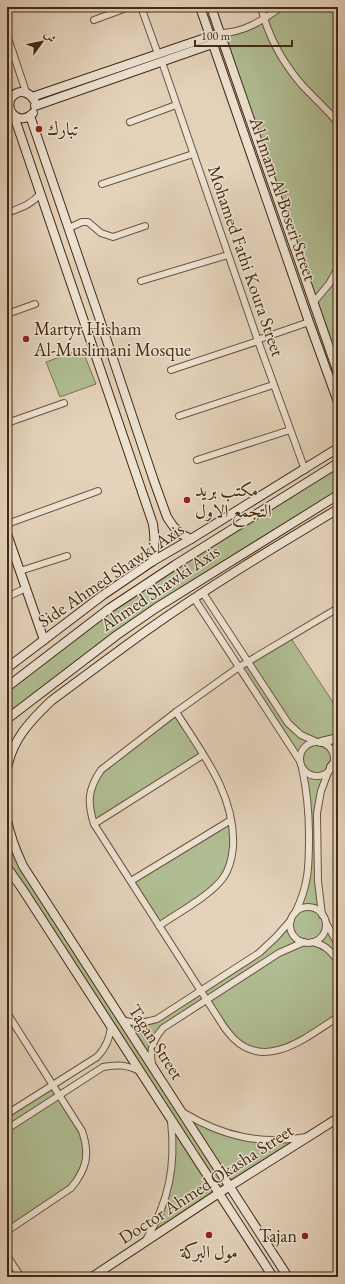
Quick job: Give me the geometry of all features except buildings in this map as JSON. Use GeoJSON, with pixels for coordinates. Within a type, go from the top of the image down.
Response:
{"type":"FeatureCollection","features":[{"type":"Feature","properties":{"kind":"street"},"geometry":{"type":"LineString","coordinates":[[94,20],[129,7]]}},
{"type":"Feature","properties":{"kind":"street"},"geometry":{"type":"LineString","coordinates":[[141,7],[158,54]]}},
{"type":"Feature","properties":{"kind":"street","name":"Al Imam Al Boseri Street"},"geometry":{"type":"LineString","coordinates":[[200,7],[338,402]]}},
{"type":"Feature","properties":{"kind":"street","name":"Al Imam Al Boseri Street"},"geometry":{"type":"LineString","coordinates":[[211,7],[338,373]]}},
{"type":"Feature","properties":{"kind":"street"},"geometry":{"type":"LineString","coordinates":[[261,7],[264,19],[273,40],[287,66],[338,123]]}},
{"type":"Feature","properties":{"kind":"street"},"geometry":{"type":"LineString","coordinates":[[9,100],[16,93],[29,95],[158,54],[222,37],[255,24],[281,7]]}},
{"type":"Feature","properties":{"kind":"street"},"geometry":{"type":"LineString","coordinates":[[7,35],[29,95],[35,106],[30,116],[23,119],[11,115]]}},
{"type":"Feature","properties":{"kind":"street"},"geometry":{"type":"LineString","coordinates":[[35,106],[162,62],[211,40]]}},
{"type":"Feature","properties":{"kind":"street","name":"Mohamed Fathi Koura Street"},"geometry":{"type":"LineString","coordinates":[[162,62],[257,340],[305,470]]}},
{"type":"Feature","properties":{"kind":"street"},"geometry":{"type":"LineString","coordinates":[[7,86],[11,115],[37,185],[153,524],[155,536],[153,561]]}},
{"type":"Feature","properties":{"kind":"street"},"geometry":{"type":"LineString","coordinates":[[130,122],[176,104]]}},
{"type":"Feature","properties":{"kind":"street"},"geometry":{"type":"LineString","coordinates":[[30,116],[167,517],[181,534],[191,539]]}},
{"type":"Feature","properties":{"kind":"street"},"geometry":{"type":"LineString","coordinates":[[102,184],[193,154]]}},
{"type":"Feature","properties":{"kind":"street"},"geometry":{"type":"LineString","coordinates":[[37,185],[52,179]]}},
{"type":"Feature","properties":{"kind":"street"},"geometry":{"type":"LineString","coordinates":[[7,213],[28,205],[40,194]]}},
{"type":"Feature","properties":{"kind":"street"},"geometry":{"type":"LineString","coordinates":[[69,228],[82,222],[88,222],[101,233],[113,237],[145,226]]}},
{"type":"Feature","properties":{"kind":"street"},"geometry":{"type":"LineString","coordinates":[[141,281],[228,255]]}},
{"type":"Feature","properties":{"kind":"street"},"geometry":{"type":"LineString","coordinates":[[313,303],[329,284],[338,268]]}},
{"type":"Feature","properties":{"kind":"street"},"geometry":{"type":"LineString","coordinates":[[7,314],[35,304]]}},
{"type":"Feature","properties":{"kind":"street"},"geometry":{"type":"LineString","coordinates":[[171,370],[309,322]]}},
{"type":"Feature","properties":{"kind":"street"},"geometry":{"type":"LineString","coordinates":[[179,416],[273,385]]}},
{"type":"Feature","properties":{"kind":"street"},"geometry":{"type":"LineString","coordinates":[[7,423],[64,403]]}},
{"type":"Feature","properties":{"kind":"street"},"geometry":{"type":"LineString","coordinates":[[197,460],[290,430]]}},
{"type":"Feature","properties":{"kind":"street","name":"Side Ahmed Shawki Axis"},"geometry":{"type":"LineString","coordinates":[[7,668],[103,595],[153,561],[305,470],[338,448]]}},
{"type":"Feature","properties":{"kind":"street","name":"Ahmed Shawki Axis"},"geometry":{"type":"LineString","coordinates":[[7,687],[110,608],[338,463]]}},
{"type":"Feature","properties":{"kind":"street"},"geometry":{"type":"LineString","coordinates":[[140,486],[154,481]]}},
{"type":"Feature","properties":{"kind":"street"},"geometry":{"type":"LineString","coordinates":[[7,524],[98,491]]}},
{"type":"Feature","properties":{"kind":"street","name":"Ahmed Shawki Axis"},"geometry":{"type":"LineString","coordinates":[[7,719],[125,629],[266,538],[338,495]]}},
{"type":"Feature","properties":{"kind":"street"},"geometry":{"type":"LineString","coordinates":[[7,769],[9,757],[16,742],[37,714],[51,702],[194,598],[338,509]]}},
{"type":"Feature","properties":{"kind":"street"},"geometry":{"type":"LineString","coordinates":[[218,523],[225,534]]}},
{"type":"Feature","properties":{"kind":"street"},"geometry":{"type":"LineString","coordinates":[[7,534],[44,640]]}},
{"type":"Feature","properties":{"kind":"street"},"geometry":{"type":"LineString","coordinates":[[266,538],[273,549]]}},
{"type":"Feature","properties":{"kind":"street"},"geometry":{"type":"LineString","coordinates":[[20,571],[67,556]]}},
{"type":"Feature","properties":{"kind":"street"},"geometry":{"type":"LineString","coordinates":[[7,597],[26,588]]}},
{"type":"Feature","properties":{"kind":"street"},"geometry":{"type":"LineString","coordinates":[[203,593],[288,724],[301,735],[327,745],[333,755],[333,762],[321,791],[317,813],[318,881],[326,925],[323,934],[313,942]]}},
{"type":"Feature","properties":{"kind":"street"},"geometry":{"type":"LineString","coordinates":[[194,598],[300,761]]}},
{"type":"Feature","properties":{"kind":"street"},"geometry":{"type":"LineString","coordinates":[[338,608],[239,667],[176,712],[101,770],[93,782],[89,796],[89,810],[94,824],[207,1000],[234,1039],[247,1048],[262,1052],[277,1051],[292,1046],[338,1017]]}},
{"type":"Feature","properties":{"kind":"street"},"geometry":{"type":"LineString","coordinates":[[159,926],[212,890],[223,878],[230,864],[233,851],[234,837],[232,820],[216,775],[176,712]]}},
{"type":"Feature","properties":{"kind":"street"},"geometry":{"type":"LineString","coordinates":[[122,1020],[136,1023],[157,1019],[259,953],[291,920],[304,891],[309,867],[309,813],[307,790],[300,755],[306,745],[311,742],[338,738]]}},
{"type":"Feature","properties":{"kind":"street"},"geometry":{"type":"LineString","coordinates":[[94,824],[203,755]]}},
{"type":"Feature","properties":{"kind":"street"},"geometry":{"type":"LineString","coordinates":[[302,768],[307,773],[318,776],[324,774],[330,769],[338,759]]}},
{"type":"Feature","properties":{"kind":"street","name":"Tagan Street"},"geometry":{"type":"LineString","coordinates":[[7,820],[15,849],[23,866],[288,1277]]}},
{"type":"Feature","properties":{"kind":"street"},"geometry":{"type":"LineString","coordinates":[[131,881],[232,820]]}},
{"type":"Feature","properties":{"kind":"street","name":"Tagan Street"},"geometry":{"type":"LineString","coordinates":[[7,867],[24,890],[273,1277]]}},
{"type":"Feature","properties":{"kind":"street"},"geometry":{"type":"LineString","coordinates":[[24,890],[34,883]]}},
{"type":"Feature","properties":{"kind":"street"},"geometry":{"type":"LineString","coordinates":[[295,912],[304,907],[309,907],[319,911],[338,944]]}},
{"type":"Feature","properties":{"kind":"street"},"geometry":{"type":"LineString","coordinates":[[291,920],[291,931],[298,940],[313,942],[325,947],[331,951],[338,961]]}},
{"type":"Feature","properties":{"kind":"street"},"geometry":{"type":"LineString","coordinates":[[152,1066],[150,1058],[153,1041],[163,1028],[279,952],[304,942]]}},
{"type":"Feature","properties":{"kind":"street"},"geometry":{"type":"LineString","coordinates":[[7,1013],[9,1022],[82,1131],[86,1143],[87,1155],[79,1179],[71,1188],[7,1231]]}},
{"type":"Feature","properties":{"kind":"street"},"geometry":{"type":"LineString","coordinates":[[7,1114],[96,1057],[103,1051],[109,1039],[111,1026]]}},
{"type":"Feature","properties":{"kind":"street"},"geometry":{"type":"LineString","coordinates":[[7,1129],[103,1068],[113,1065],[122,1065],[132,1067],[141,1072]]}},
{"type":"Feature","properties":{"kind":"street"},"geometry":{"type":"LineString","coordinates":[[161,1104],[172,1096]]}},
{"type":"Feature","properties":{"kind":"street"},"geometry":{"type":"LineString","coordinates":[[182,1112],[198,1122],[234,1136],[272,1140],[310,1136]]}},
{"type":"Feature","properties":{"kind":"street","name":"Doctor Ahmed Okasha Street"},"geometry":{"type":"LineString","coordinates":[[92,1277],[219,1193],[338,1118]]}},
{"type":"Feature","properties":{"kind":"street"},"geometry":{"type":"LineString","coordinates":[[144,1242],[155,1224],[164,1204],[170,1183],[173,1162],[171,1119]]}},
{"type":"Feature","properties":{"kind":"street"},"geometry":{"type":"LineString","coordinates":[[7,1256],[21,1277]]}},
{"type":"Feature","properties":{"kind":"green space"},"geometry":{"type":"Polygon","coordinates":[[[281,7],[338,7],[338,373],[223,41],[230,33],[258,23],[281,7]]]}},
{"type":"Feature","properties":{"kind":"green space"},"geometry":{"type":"Polygon","coordinates":[[[82,349],[96,384],[60,397],[46,362],[82,349]]]}},
{"type":"Feature","properties":{"kind":"green space"},"geometry":{"type":"Polygon","coordinates":[[[338,463],[338,495],[147,614],[7,719],[7,687],[110,608],[338,463]]]}},
{"type":"Feature","properties":{"kind":"green space"},"geometry":{"type":"Polygon","coordinates":[[[290,637],[338,710],[338,759],[329,770],[317,813],[322,915],[338,944],[338,1017],[292,1046],[262,1052],[234,1039],[207,1000],[163,1028],[150,1057],[182,1112],[198,1122],[252,1139],[310,1136],[145,1242],[170,1183],[171,1119],[7,867],[7,820],[15,849],[122,1020],[150,1021],[259,953],[291,920],[295,913],[309,867],[302,768],[300,761],[239,667],[290,637]]]}},
{"type":"Feature","properties":{"kind":"green space"},"geometry":{"type":"Polygon","coordinates":[[[176,712],[203,755],[94,824],[89,810],[93,782],[101,770],[176,712]]]}},
{"type":"Feature","properties":{"kind":"green space"},"geometry":{"type":"Polygon","coordinates":[[[231,820],[230,864],[212,890],[159,926],[131,881],[231,820]]]}},
{"type":"Feature","properties":{"kind":"green space"},"geometry":{"type":"Polygon","coordinates":[[[52,1085],[86,1143],[79,1179],[7,1231],[7,1114],[52,1085]]]}},
{"type":"Feature","properties":{"kind":"place","name":"تبارك"},"geometry":{"type":"Point","coordinates":[39,129]}},
{"type":"Feature","properties":{"kind":"place","name":"Martyr Hisham Al-Muslimani Mosque"},"geometry":{"type":"Point","coordinates":[26,339]}},
{"type":"Feature","properties":{"kind":"place","name":"مكتب بريد التجمع الاول"},"geometry":{"type":"Point","coordinates":[187,500]}},
{"type":"Feature","properties":{"kind":"place","name":"مول البركة"},"geometry":{"type":"Point","coordinates":[209,1235]}},
{"type":"Feature","properties":{"kind":"place","name":"Tajan"},"geometry":{"type":"Point","coordinates":[305,1236]}}]}
